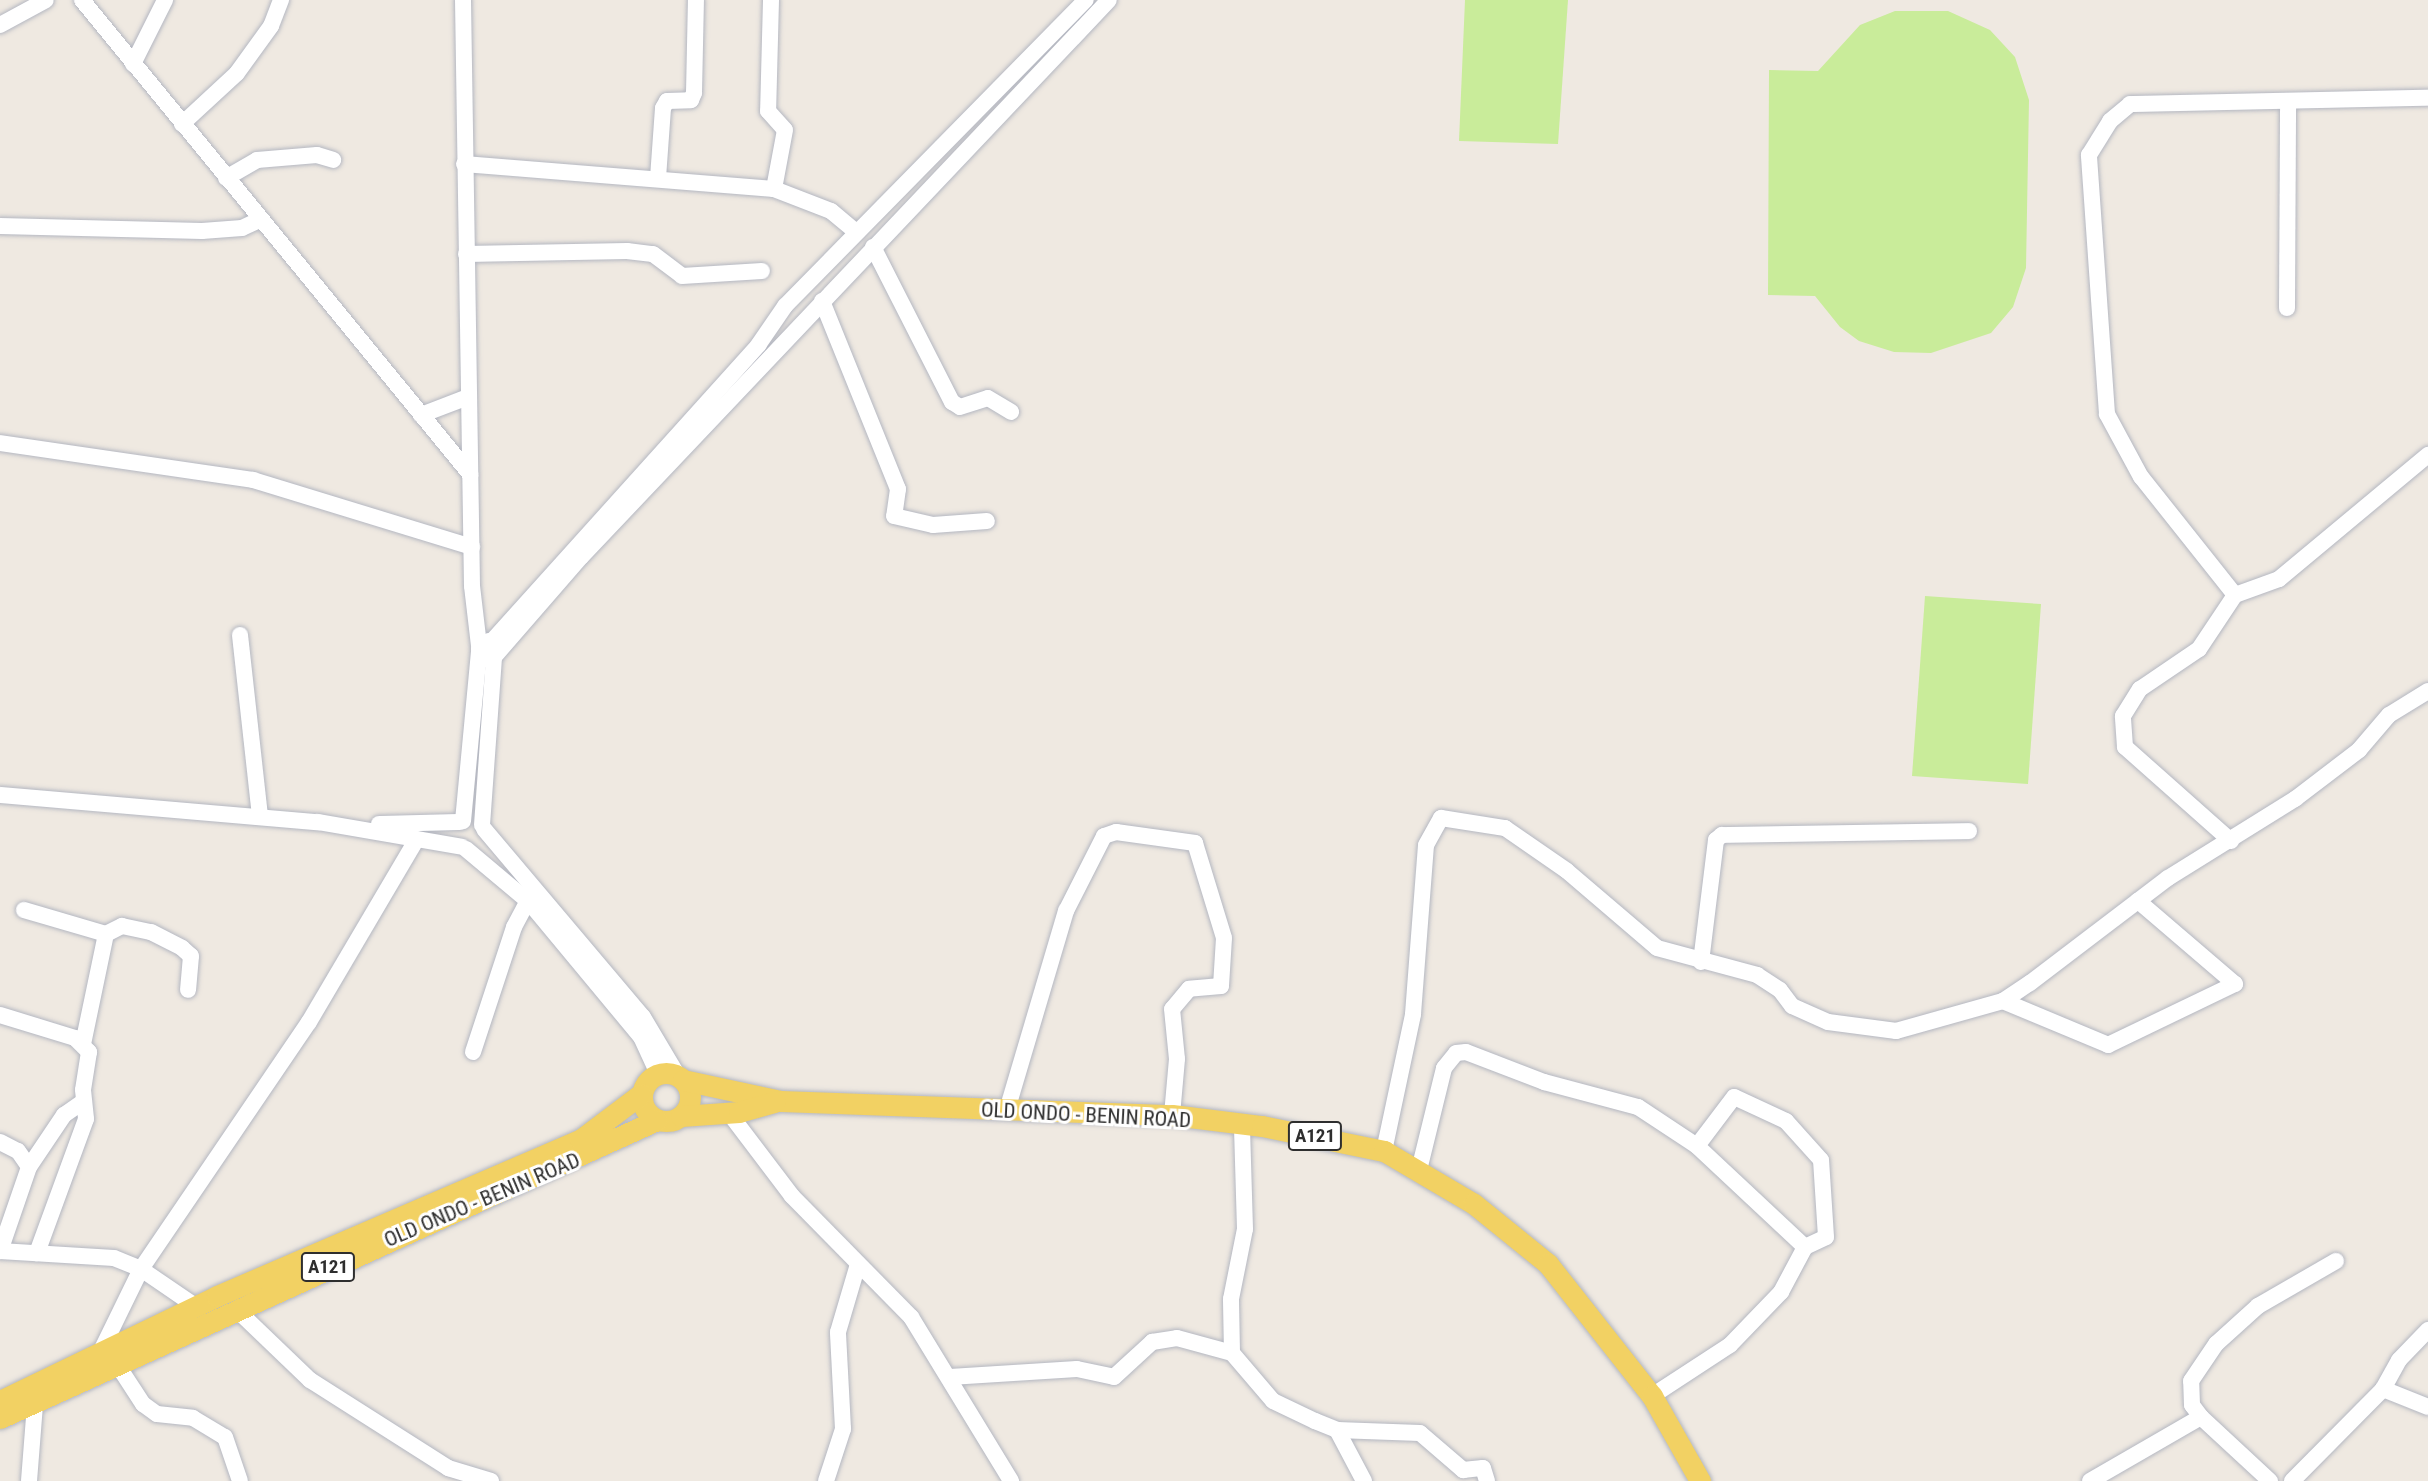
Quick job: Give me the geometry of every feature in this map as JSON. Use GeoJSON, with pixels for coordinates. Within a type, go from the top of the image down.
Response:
{"type":"FeatureCollection","features":[{"type":"Feature","properties":{"kind":"main road","name":"OLD ONDO - BENIN ROAD"},"geometry":{"type":"LineString","coordinates":[[0,1418],[35,1404],[109,1354],[195,1306],[580,1140],[641,1094],[673,1077],[781,1101],[1172,1115],[1384,1151],[1419,1170],[1530,1246],[1578,1298],[1652,1396],[1700,1481]]}},
{"type":"Feature","properties":{"kind":"main road"},"geometry":{"type":"LineString","coordinates":[[673,1077],[690,1103],[681,1116]]}},
{"type":"Feature","properties":{"kind":"main road"},"geometry":{"type":"LineString","coordinates":[[641,1094],[645,1110],[657,1120]]}},
{"type":"Feature","properties":{"kind":"main road","name":"OLD ONDO - BENIN ROAD"},"geometry":{"type":"LineString","coordinates":[[0,1401],[109,1354],[237,1310],[657,1120],[729,1113],[781,1101]]}},
{"type":"Feature","properties":{"kind":"street"},"geometry":{"type":"LineString","coordinates":[[0,25],[46,0]]}},
{"type":"Feature","properties":{"kind":"street"},"geometry":{"type":"LineString","coordinates":[[82,0],[470,474]]}},
{"type":"Feature","properties":{"kind":"street"},"geometry":{"type":"LineString","coordinates":[[133,64],[165,0]]}},
{"type":"Feature","properties":{"kind":"street"},"geometry":{"type":"LineString","coordinates":[[181,124],[237,73],[271,26],[281,0]]}},
{"type":"Feature","properties":{"kind":"street"},"geometry":{"type":"LineString","coordinates":[[0,795],[318,822],[464,848],[480,846],[483,827],[488,649],[472,547],[463,0]]}},
{"type":"Feature","properties":{"kind":"street"},"geometry":{"type":"LineString","coordinates":[[658,178],[663,108],[667,101],[691,100],[694,93],[696,0]]}},
{"type":"Feature","properties":{"kind":"street"},"geometry":{"type":"LineString","coordinates":[[771,0],[768,111],[785,130],[774,189]]}},
{"type":"Feature","properties":{"kind":"street"},"geometry":{"type":"LineString","coordinates":[[673,1077],[528,901],[464,848],[455,835],[462,822],[488,649],[856,232],[1086,0]]}},
{"type":"Feature","properties":{"kind":"street"},"geometry":{"type":"LineString","coordinates":[[488,649],[1109,0]]}},
{"type":"Feature","properties":{"kind":"street"},"geometry":{"type":"LineString","coordinates":[[2235,595],[2141,477],[2108,414],[2090,155],[2110,121],[2130,104],[2428,98]]}},
{"type":"Feature","properties":{"kind":"street"},"geometry":{"type":"LineString","coordinates":[[2287,308],[2288,102]]}},
{"type":"Feature","properties":{"kind":"street"},"geometry":{"type":"LineString","coordinates":[[226,178],[257,160],[317,155],[332,160]]}},
{"type":"Feature","properties":{"kind":"street"},"geometry":{"type":"LineString","coordinates":[[464,164],[774,189],[831,211],[856,232]]}},
{"type":"Feature","properties":{"kind":"street"},"geometry":{"type":"LineString","coordinates":[[0,226],[202,230],[242,228],[261,219]]}},
{"type":"Feature","properties":{"kind":"street"},"geometry":{"type":"LineString","coordinates":[[873,247],[952,402],[960,407],[988,398],[1011,412]]}},
{"type":"Feature","properties":{"kind":"street"},"geometry":{"type":"LineString","coordinates":[[466,254],[627,251],[653,254],[682,275],[762,271]]}},
{"type":"Feature","properties":{"kind":"street"},"geometry":{"type":"LineString","coordinates":[[822,301],[898,489],[894,516],[933,525],[987,521]]}},
{"type":"Feature","properties":{"kind":"street"},"geometry":{"type":"LineString","coordinates":[[421,415],[468,397]]}},
{"type":"Feature","properties":{"kind":"street"},"geometry":{"type":"LineString","coordinates":[[0,443],[253,480],[472,547]]}},
{"type":"Feature","properties":{"kind":"street"},"geometry":{"type":"LineString","coordinates":[[2231,841],[2124,747],[2123,716],[2140,689],[2199,649],[2235,595],[2279,579],[2428,454]]}},
{"type":"Feature","properties":{"kind":"street"},"geometry":{"type":"LineString","coordinates":[[240,635],[260,816]]}},
{"type":"Feature","properties":{"kind":"street"},"geometry":{"type":"LineString","coordinates":[[1384,1151],[1413,1014],[1426,845],[1441,818],[1505,828],[1567,871],[1657,948],[1757,975],[1803,1012],[1861,1030],[1934,1023],[2003,1001],[2138,901],[2305,791],[2358,750],[2389,715],[2428,691]]}},
{"type":"Feature","properties":{"kind":"street"},"geometry":{"type":"LineString","coordinates":[[318,822],[462,822],[483,827],[643,1017],[673,1077]]}},
{"type":"Feature","properties":{"kind":"street"},"geometry":{"type":"LineString","coordinates":[[1701,962],[1716,841],[1722,835],[1969,831]]}},
{"type":"Feature","properties":{"kind":"street"},"geometry":{"type":"LineString","coordinates":[[1007,1110],[1066,911],[1104,836],[1116,832],[1195,843],[1224,938],[1221,986],[1189,989],[1172,1009],[1177,1059],[1172,1115]]}},
{"type":"Feature","properties":{"kind":"street"},"geometry":{"type":"LineString","coordinates":[[240,1481],[225,1437],[193,1418],[150,1409],[130,1390],[109,1354],[141,1269],[309,1022],[417,839]]}},
{"type":"Feature","properties":{"kind":"street"},"geometry":{"type":"LineString","coordinates":[[474,1052],[514,927],[528,901]]}},
{"type":"Feature","properties":{"kind":"street"},"geometry":{"type":"LineString","coordinates":[[2003,1001],[2108,1045],[2235,984],[2138,901]]}},
{"type":"Feature","properties":{"kind":"street"},"geometry":{"type":"LineString","coordinates":[[24,910],[106,934],[122,926],[151,932],[182,948],[191,956],[188,990]]}},
{"type":"Feature","properties":{"kind":"street"},"geometry":{"type":"LineString","coordinates":[[83,1044],[106,934]]}},
{"type":"Feature","properties":{"kind":"street"},"geometry":{"type":"LineString","coordinates":[[0,1015],[57,1030],[83,1044],[89,1052],[84,1101],[86,1119],[37,1253]]}},
{"type":"Feature","properties":{"kind":"street"},"geometry":{"type":"LineString","coordinates":[[1419,1170],[1444,1068],[1456,1053],[1466,1052],[1534,1079],[1637,1107],[1697,1146],[1805,1247]]}},
{"type":"Feature","properties":{"kind":"street"},"geometry":{"type":"LineString","coordinates":[[1652,1396],[1730,1345],[1781,1292],[1805,1247],[1826,1237],[1821,1160],[1786,1121],[1734,1097],[1697,1146]]}},
{"type":"Feature","properties":{"kind":"street"},"geometry":{"type":"LineString","coordinates":[[84,1101],[64,1115],[29,1167],[0,1251],[114,1258],[141,1269],[195,1306]]}},
{"type":"Feature","properties":{"kind":"street"},"geometry":{"type":"LineString","coordinates":[[729,1113],[792,1196],[911,1317],[1011,1481]]}},
{"type":"Feature","properties":{"kind":"street"},"geometry":{"type":"LineString","coordinates":[[1232,1353],[1231,1299],[1245,1229],[1242,1125]]}},
{"type":"Feature","properties":{"kind":"street"},"geometry":{"type":"LineString","coordinates":[[0,1142],[18,1151],[29,1167]]}},
{"type":"Feature","properties":{"kind":"street"},"geometry":{"type":"LineString","coordinates":[[2270,1481],[2201,1418],[2189,1387],[2216,1344],[2258,1306],[2336,1261]]}},
{"type":"Feature","properties":{"kind":"street"},"geometry":{"type":"LineString","coordinates":[[826,1481],[843,1429],[838,1332],[858,1264]]}},
{"type":"Feature","properties":{"kind":"street"},"geometry":{"type":"LineString","coordinates":[[237,1310],[310,1380],[445,1475],[491,1481]]}},
{"type":"Feature","properties":{"kind":"street"},"geometry":{"type":"LineString","coordinates":[[2292,1481],[2383,1389],[2399,1360],[2428,1330]]}},
{"type":"Feature","properties":{"kind":"street"},"geometry":{"type":"LineString","coordinates":[[950,1377],[1076,1369],[1114,1377],[1162,1338],[1232,1353],[1273,1401],[1337,1430],[1420,1433],[1463,1470],[1483,1468],[1487,1481]]}},
{"type":"Feature","properties":{"kind":"street"},"geometry":{"type":"LineString","coordinates":[[2383,1389],[2428,1408]]}},
{"type":"Feature","properties":{"kind":"street"},"geometry":{"type":"LineString","coordinates":[[29,1481],[35,1404]]}},
{"type":"Feature","properties":{"kind":"street"},"geometry":{"type":"LineString","coordinates":[[2095,1480],[2201,1418]]}},
{"type":"Feature","properties":{"kind":"street"},"geometry":{"type":"LineString","coordinates":[[1337,1430],[1364,1481]]}},
{"type":"Feature","properties":{"kind":"green space"},"geometry":{"type":"Polygon","coordinates":[[[1465,0],[1568,0],[1558,144],[1459,141],[1465,0]]]}},
{"type":"Feature","properties":{"kind":"green space"},"geometry":{"type":"Polygon","coordinates":[[[1895,11],[1948,11],[1990,30],[2015,57],[2029,100],[2026,268],[2013,307],[1991,333],[1931,353],[1894,352],[1859,341],[1840,327],[1815,296],[1768,295],[1769,70],[1818,71],[1860,25],[1895,11]]]}},
{"type":"Feature","properties":{"kind":"green space"},"geometry":{"type":"Polygon","coordinates":[[[1925,596],[2041,604],[2028,784],[1912,776],[1925,596]]]}}]}
